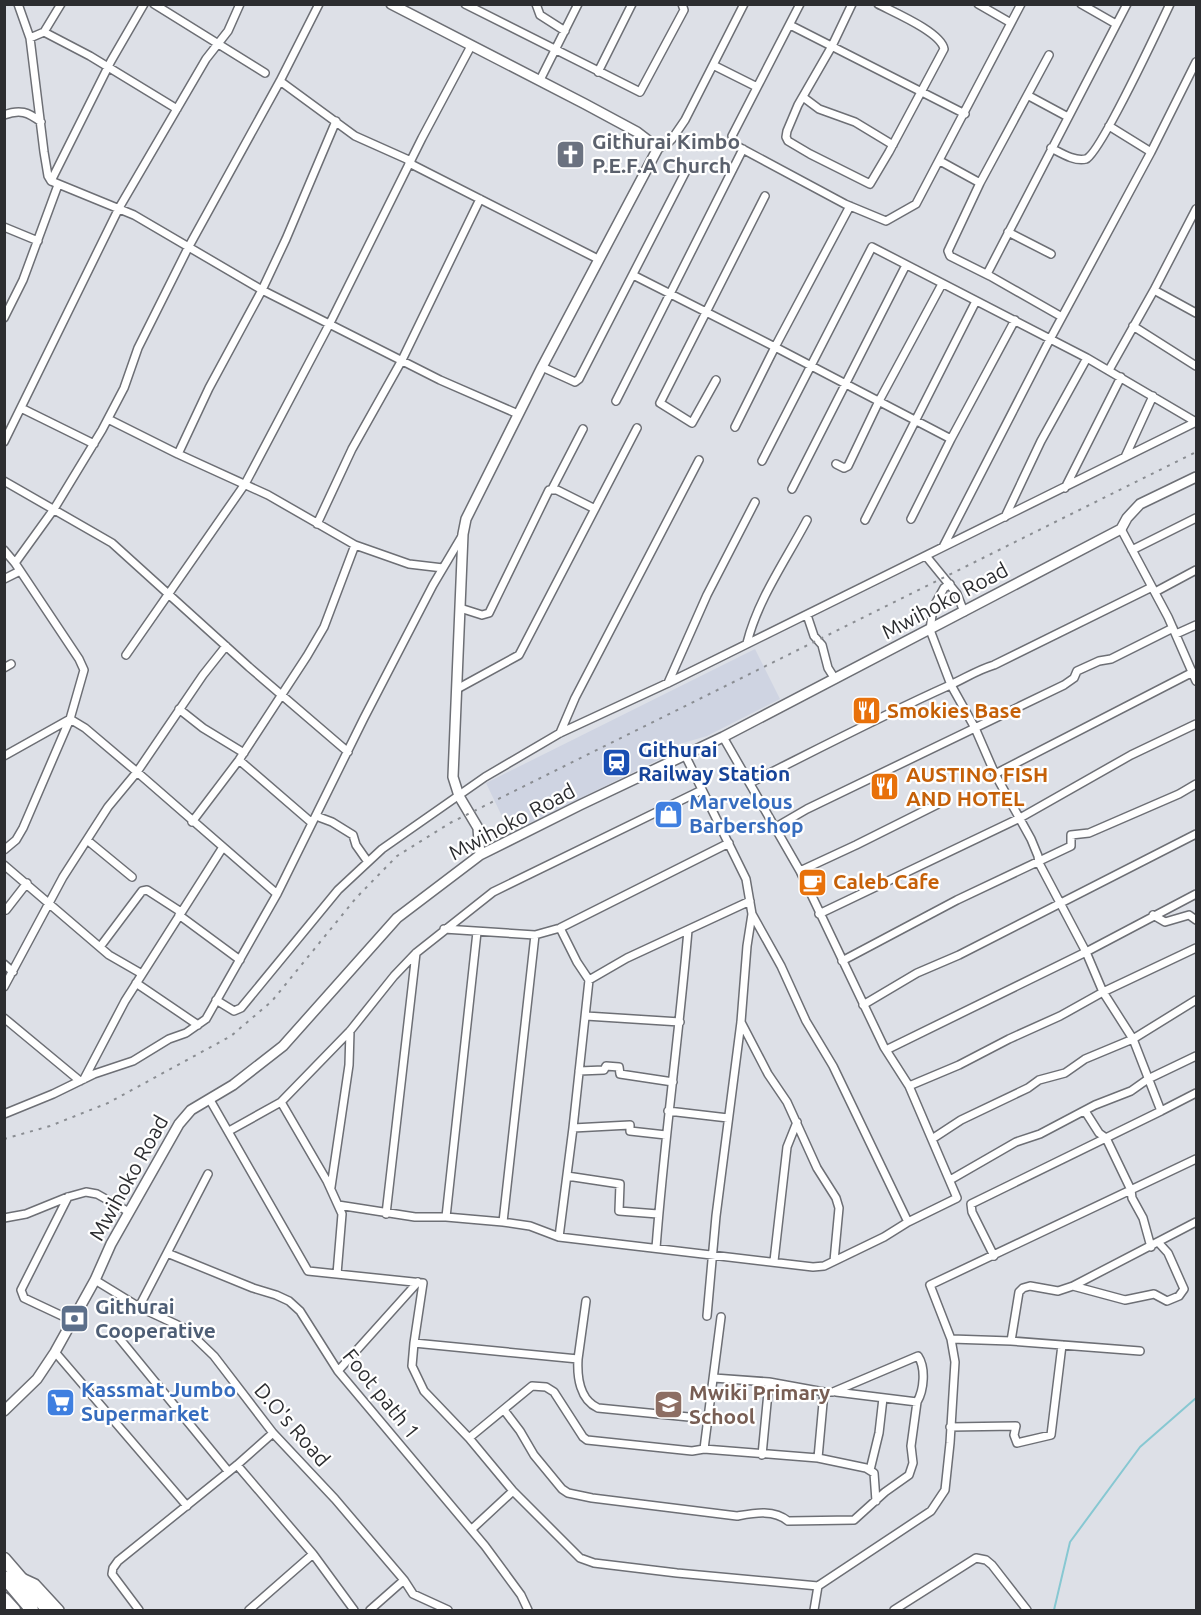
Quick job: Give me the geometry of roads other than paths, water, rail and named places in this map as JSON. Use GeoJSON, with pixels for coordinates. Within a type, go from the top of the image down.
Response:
{"type":"FeatureCollection","features":[{"type":"Feature","properties":{"kind":"highway"},"geometry":{"type":"LineString","coordinates":[[4,1559],[48,1611]]}},
{"type":"Feature","properties":{"kind":"highway"},"geometry":{"type":"LineString","coordinates":[[4,1577],[32,1611]]}},
{"type":"Feature","properties":{"kind":"highway"},"geometry":{"type":"LineString","coordinates":[[4,1599],[14,1611]]}},
{"type":"Feature","properties":{"kind":"street"},"geometry":{"type":"LineString","coordinates":[[18,4],[30,38],[48,177],[51,181],[119,208],[262,290],[440,380],[518,414]]}},
{"type":"Feature","properties":{"kind":"street"},"geometry":{"type":"LineString","coordinates":[[30,38],[44,32],[61,4]]}},
{"type":"Feature","properties":{"kind":"street"},"geometry":{"type":"LineString","coordinates":[[51,181],[108,68],[144,4]]}},
{"type":"Feature","properties":{"kind":"street"},"geometry":{"type":"LineString","coordinates":[[154,4],[265,73]]}},
{"type":"Feature","properties":{"kind":"street"},"geometry":{"type":"LineString","coordinates":[[4,442],[119,208],[217,42],[228,31],[240,4]]}},
{"type":"Feature","properties":{"kind":"street"},"geometry":{"type":"LineString","coordinates":[[15,563],[54,509],[108,419],[124,388],[138,348],[188,248],[280,81],[319,4]]}},
{"type":"Feature","properties":{"kind":"street"},"geometry":{"type":"LineString","coordinates":[[391,4],[637,132],[658,148]]}},
{"type":"Feature","properties":{"kind":"street"},"geometry":{"type":"LineString","coordinates":[[465,4],[640,92],[684,10],[682,4]]}},
{"type":"Feature","properties":{"kind":"street"},"geometry":{"type":"LineString","coordinates":[[536,4],[540,15],[565,31]]}},
{"type":"Feature","properties":{"kind":"street"},"geometry":{"type":"LineString","coordinates":[[540,80],[578,4]]}},
{"type":"Feature","properties":{"kind":"street"},"geometry":{"type":"LineString","coordinates":[[598,72],[632,4]]}},
{"type":"Feature","properties":{"kind":"street"},"geometry":{"type":"LineString","coordinates":[[4,1114],[132,1061],[169,1039],[186,1033],[206,1018],[277,894],[443,568],[463,534],[471,507],[598,259],[658,148],[666,145],[672,139],[685,120],[744,4]]}},
{"type":"Feature","properties":{"kind":"street"},"geometry":{"type":"LineString","coordinates":[[800,4],[732,136],[735,145],[883,221],[890,221],[916,204],[1021,4]]}},
{"type":"Feature","properties":{"kind":"street"},"geometry":{"type":"LineString","coordinates":[[852,4],[832,46],[803,96],[786,137],[788,141],[810,154],[870,184],[944,48],[941,41],[921,27],[878,4]]}},
{"type":"Feature","properties":{"kind":"street"},"geometry":{"type":"LineString","coordinates":[[978,4],[1011,23]]}},
{"type":"Feature","properties":{"kind":"street"},"geometry":{"type":"LineString","coordinates":[[1081,4],[1116,24]]}},
{"type":"Feature","properties":{"kind":"street"},"geometry":{"type":"LineString","coordinates":[[987,274],[1127,4]]}},
{"type":"Feature","properties":{"kind":"street"},"geometry":{"type":"LineString","coordinates":[[1052,148],[1071,157],[1088,158],[1109,126],[1170,4]]}},
{"type":"Feature","properties":{"kind":"street"},"geometry":{"type":"LineString","coordinates":[[790,25],[964,114]]}},
{"type":"Feature","properties":{"kind":"street"},"geometry":{"type":"LineString","coordinates":[[44,32],[90,56],[177,109]]}},
{"type":"Feature","properties":{"kind":"street"},"geometry":{"type":"LineString","coordinates":[[126,655],[245,484],[471,46]]}},
{"type":"Feature","properties":{"kind":"street"},"geometry":{"type":"LineString","coordinates":[[1049,56],[980,183],[948,251],[950,256],[987,274],[1062,317]]}},
{"type":"Feature","properties":{"kind":"street"},"geometry":{"type":"LineString","coordinates":[[943,547],[1197,62]]}},
{"type":"Feature","properties":{"kind":"street"},"geometry":{"type":"LineString","coordinates":[[713,65],[758,87]]}},
{"type":"Feature","properties":{"kind":"street"},"geometry":{"type":"LineString","coordinates":[[280,81],[355,136],[598,259]]}},
{"type":"Feature","properties":{"kind":"street"},"geometry":{"type":"LineString","coordinates":[[803,96],[819,109],[855,122],[893,145]]}},
{"type":"Feature","properties":{"kind":"street"},"geometry":{"type":"LineString","coordinates":[[1029,96],[1068,117]]}},
{"type":"Feature","properties":{"kind":"street"},"geometry":{"type":"LineString","coordinates":[[4,115],[23,111],[41,122]]}},
{"type":"Feature","properties":{"kind":"street"},"geometry":{"type":"LineString","coordinates":[[178,454],[209,388],[262,290],[336,121]]}},
{"type":"Feature","properties":{"kind":"street"},"geometry":{"type":"LineString","coordinates":[[1109,126],[1151,152]]}},
{"type":"Feature","properties":{"kind":"street"},"geometry":{"type":"LineString","coordinates":[[616,401],[743,149]]}},
{"type":"Feature","properties":{"kind":"street"},"geometry":{"type":"LineString","coordinates":[[940,160],[980,183]]}},
{"type":"Feature","properties":{"kind":"street"},"geometry":{"type":"LineString","coordinates":[[542,367],[578,381],[687,169]]}},
{"type":"Feature","properties":{"kind":"street"},"geometry":{"type":"LineString","coordinates":[[4,318],[20,289],[58,185]]}},
{"type":"Feature","properties":{"kind":"street"},"geometry":{"type":"LineString","coordinates":[[716,380],[693,423],[660,403],[765,196]]}},
{"type":"Feature","properties":{"kind":"street"},"geometry":{"type":"LineString","coordinates":[[317,524],[352,449],[402,360],[480,199]]}},
{"type":"Feature","properties":{"kind":"street"},"geometry":{"type":"LineString","coordinates":[[735,427],[775,346],[850,206]]}},
{"type":"Feature","properties":{"kind":"street"},"geometry":{"type":"LineString","coordinates":[[1109,370],[1193,223],[1197,209]]}},
{"type":"Feature","properties":{"kind":"street"},"geometry":{"type":"LineString","coordinates":[[4,227],[38,241]]}},
{"type":"Feature","properties":{"kind":"street"},"geometry":{"type":"LineString","coordinates":[[1008,232],[1050,254]]}},
{"type":"Feature","properties":{"kind":"street"},"geometry":{"type":"LineString","coordinates":[[762,460],[870,249],[876,248],[1087,358],[1196,422]]}},
{"type":"Feature","properties":{"kind":"street"},"geometry":{"type":"LineString","coordinates":[[792,489],[906,265]]}},
{"type":"Feature","properties":{"kind":"street"},"geometry":{"type":"LineString","coordinates":[[633,275],[775,346],[951,439]]}},
{"type":"Feature","properties":{"kind":"street"},"geometry":{"type":"LineString","coordinates":[[836,464],[844,468],[848,466],[879,401],[942,284]]}},
{"type":"Feature","properties":{"kind":"street"},"geometry":{"type":"LineString","coordinates":[[1154,291],[1197,313]]}},
{"type":"Feature","properties":{"kind":"street"},"geometry":{"type":"LineString","coordinates":[[865,520],[976,301]]}},
{"type":"Feature","properties":{"kind":"street"},"geometry":{"type":"LineString","coordinates":[[910,519],[1015,320]]}},
{"type":"Feature","properties":{"kind":"street"},"geometry":{"type":"LineString","coordinates":[[1133,326],[1197,366]]}},
{"type":"Feature","properties":{"kind":"street"},"geometry":{"type":"LineString","coordinates":[[1005,517],[1041,441],[1087,358]]}},
{"type":"Feature","properties":{"kind":"street"},"geometry":{"type":"LineString","coordinates":[[1065,488],[1121,377]]}},
{"type":"Feature","properties":{"kind":"street"},"geometry":{"type":"LineString","coordinates":[[1125,458],[1153,396]]}},
{"type":"Feature","properties":{"kind":"street"},"geometry":{"type":"LineString","coordinates":[[21,408],[94,444]]}},
{"type":"Feature","properties":{"kind":"street"},"geometry":{"type":"LineString","coordinates":[[108,419],[268,495],[356,545],[409,564],[443,568]]}},
{"type":"Feature","properties":{"kind":"street"},"geometry":{"type":"LineString","coordinates":[[216,1000],[234,1011],[241,1008],[339,890],[368,862],[382,849],[484,777],[560,733],[668,683],[1196,422]]}},
{"type":"Feature","properties":{"kind":"street"},"geometry":{"type":"LineString","coordinates":[[457,689],[519,655],[637,428]]}},
{"type":"Feature","properties":{"kind":"street"},"geometry":{"type":"LineString","coordinates":[[460,608],[482,615],[489,613],[549,490],[552,489],[583,429]]}},
{"type":"Feature","properties":{"kind":"street"},"geometry":{"type":"LineString","coordinates":[[560,733],[575,698],[699,460]]}},
{"type":"Feature","properties":{"kind":"street","name":"Mwihoko Road"},"geometry":{"type":"LineString","coordinates":[[4,1411],[37,1379],[55,1352],[178,1124],[191,1110],[232,1085],[283,1046],[397,918],[480,855],[723,737],[930,630],[1121,529],[1127,518],[1140,504],[1197,477]]}},
{"type":"Feature","properties":{"kind":"street"},"geometry":{"type":"LineString","coordinates":[[4,482],[112,543],[348,752]]}},
{"type":"Feature","properties":{"kind":"street"},"geometry":{"type":"LineString","coordinates":[[552,489],[595,509]]}},
{"type":"Feature","properties":{"kind":"street"},"geometry":{"type":"LineString","coordinates":[[668,683],[707,595],[755,502]]}},
{"type":"Feature","properties":{"kind":"street"},"geometry":{"type":"LineString","coordinates":[[1132,550],[1197,518]]}},
{"type":"Feature","properties":{"kind":"street"},"geometry":{"type":"LineString","coordinates":[[747,643],[760,605],[807,520]]}},
{"type":"Feature","properties":{"kind":"street"},"geometry":{"type":"LineString","coordinates":[[1121,529],[1154,590],[1197,681]]}},
{"type":"Feature","properties":{"kind":"street"},"geometry":{"type":"LineString","coordinates":[[463,534],[453,777],[459,796],[478,828],[480,855]]}},
{"type":"Feature","properties":{"kind":"street"},"geometry":{"type":"LineString","coordinates":[[192,822],[241,756],[324,627],[356,545]]}},
{"type":"Feature","properties":{"kind":"street"},"geometry":{"type":"LineString","coordinates":[[4,550],[15,563],[84,670],[70,719],[22,828],[16,840],[4,850]]}},
{"type":"Feature","properties":{"kind":"street"},"geometry":{"type":"LineString","coordinates":[[926,556],[950,584],[964,612]]}},
{"type":"Feature","properties":{"kind":"street"},"geometry":{"type":"LineString","coordinates":[[750,783],[968,675],[1197,570]]}},
{"type":"Feature","properties":{"kind":"street"},"geometry":{"type":"LineString","coordinates":[[4,579],[20,571]]}},
{"type":"Feature","properties":{"kind":"street"},"geometry":{"type":"LineString","coordinates":[[950,584],[944,588],[933,608],[930,630],[951,685],[975,728],[995,774],[1020,818],[1038,856],[1039,863],[1086,952],[1103,992],[1133,1039],[1161,1111]]}},
{"type":"Feature","properties":{"kind":"street"},"geometry":{"type":"LineString","coordinates":[[807,615],[814,636],[822,645],[828,668],[835,679]]}},
{"type":"Feature","properties":{"kind":"street"},"geometry":{"type":"LineString","coordinates":[[776,827],[807,809],[1064,685],[1074,678],[1077,671],[1099,661],[1111,659],[1174,631],[1197,624]]}},
{"type":"Feature","properties":{"kind":"street"},"geometry":{"type":"LineString","coordinates":[[4,987],[49,902],[108,807],[137,772],[179,709],[226,646]]}},
{"type":"Feature","properties":{"kind":"street"},"geometry":{"type":"LineString","coordinates":[[995,774],[1193,672]]}},
{"type":"Feature","properties":{"kind":"street"},"geometry":{"type":"LineString","coordinates":[[179,709],[241,756],[314,820],[332,822],[353,835],[356,845],[368,862]]}},
{"type":"Feature","properties":{"kind":"street"},"geometry":{"type":"LineString","coordinates":[[4,756],[70,719]]}},
{"type":"Feature","properties":{"kind":"street"},"geometry":{"type":"LineString","coordinates":[[70,719],[85,728],[277,894]]}},
{"type":"Feature","properties":{"kind":"street"},"geometry":{"type":"LineString","coordinates":[[819,914],[1020,818],[1131,755],[1197,724]]}},
{"type":"Feature","properties":{"kind":"street"},"geometry":{"type":"LineString","coordinates":[[338,1205],[415,1217],[503,1222],[530,1226],[559,1237],[813,1267],[824,1266],[957,1198],[909,1086],[886,1050],[863,1005],[800,871],[723,737]]}},
{"type":"Feature","properties":{"kind":"street"},"geometry":{"type":"LineString","coordinates":[[685,755],[746,879],[752,914],[707,1316]]}},
{"type":"Feature","properties":{"kind":"street"},"geometry":{"type":"LineString","coordinates":[[842,961],[957,900],[1071,846],[1071,836],[1089,833],[1197,784]]}},
{"type":"Feature","properties":{"kind":"street"},"geometry":{"type":"LineString","coordinates":[[229,1131],[281,1102],[350,1031],[416,952],[493,892],[702,790]]}},
{"type":"Feature","properties":{"kind":"street"},"geometry":{"type":"LineString","coordinates":[[800,871],[938,804]]}},
{"type":"Feature","properties":{"kind":"street"},"geometry":{"type":"LineString","coordinates":[[863,1005],[917,973],[959,956],[1197,834]]}},
{"type":"Feature","properties":{"kind":"street"},"geometry":{"type":"LineString","coordinates":[[87,840],[132,877]]}},
{"type":"Feature","properties":{"kind":"street"},"geometry":{"type":"LineString","coordinates":[[444,929],[536,935],[560,928],[729,843]]}},
{"type":"Feature","properties":{"kind":"street"},"geometry":{"type":"LineString","coordinates":[[82,1080],[136,983],[223,847]]}},
{"type":"Feature","properties":{"kind":"street"},"geometry":{"type":"LineString","coordinates":[[4,865],[100,947],[142,974]]}},
{"type":"Feature","properties":{"kind":"street"},"geometry":{"type":"LineString","coordinates":[[6,910],[27,884]]}},
{"type":"Feature","properties":{"kind":"street"},"geometry":{"type":"LineString","coordinates":[[100,947],[142,891],[147,890],[240,960]]}},
{"type":"Feature","properties":{"kind":"street"},"geometry":{"type":"LineString","coordinates":[[886,1050],[1086,952],[1197,894]]}},
{"type":"Feature","properties":{"kind":"street"},"geometry":{"type":"LineString","coordinates":[[589,980],[627,957],[750,901]]}},
{"type":"Feature","properties":{"kind":"street"},"geometry":{"type":"LineString","coordinates":[[752,914],[781,966],[806,1021],[833,1066],[908,1222]]}},
{"type":"Feature","properties":{"kind":"street"},"geometry":{"type":"LineString","coordinates":[[1153,915],[1165,922],[1189,915],[1197,921]]}},
{"type":"Feature","properties":{"kind":"street"},"geometry":{"type":"LineString","coordinates":[[559,1237],[589,980],[560,928]]}},
{"type":"Feature","properties":{"kind":"street"},"geometry":{"type":"LineString","coordinates":[[656,1248],[688,930]]}},
{"type":"Feature","properties":{"kind":"street"},"geometry":{"type":"LineString","coordinates":[[446,1217],[477,932]]}},
{"type":"Feature","properties":{"kind":"street"},"geometry":{"type":"LineString","coordinates":[[503,1222],[536,935]]}},
{"type":"Feature","properties":{"kind":"street"},"geometry":{"type":"LineString","coordinates":[[909,1086],[959,1065],[1060,1016],[1103,992],[1197,948]]}},
{"type":"Feature","properties":{"kind":"street"},"geometry":{"type":"LineString","coordinates":[[386,1214],[416,952]]}},
{"type":"Feature","properties":{"kind":"street"},"geometry":{"type":"LineString","coordinates":[[4,964],[13,972]]}},
{"type":"Feature","properties":{"kind":"street"},"geometry":{"type":"LineString","coordinates":[[136,983],[198,1025]]}},
{"type":"Feature","properties":{"kind":"street"},"geometry":{"type":"LineString","coordinates":[[932,1139],[961,1120],[1028,1088],[1039,1080],[1065,1073],[1085,1059],[1133,1039],[1197,1000]]}},
{"type":"Feature","properties":{"kind":"street"},"geometry":{"type":"LineString","coordinates":[[586,1016],[680,1022]]}},
{"type":"Feature","properties":{"kind":"street"},"geometry":{"type":"LineString","coordinates":[[4,1018],[82,1080]]}},
{"type":"Feature","properties":{"kind":"street"},"geometry":{"type":"LineString","coordinates":[[741,1022],[768,1074],[787,1102],[817,1168],[832,1190],[838,1208],[834,1261]]}},
{"type":"Feature","properties":{"kind":"street"},"geometry":{"type":"LineString","coordinates":[[331,1190],[349,1065],[350,1031]]}},
{"type":"Feature","properties":{"kind":"street"},"geometry":{"type":"LineString","coordinates":[[950,1180],[1016,1142],[1040,1134],[1095,1105],[1131,1091],[1148,1079],[1197,1056]]}},
{"type":"Feature","properties":{"kind":"street"},"geometry":{"type":"LineString","coordinates":[[579,1071],[603,1070],[606,1066],[619,1067],[620,1074],[672,1082]]}},
{"type":"Feature","properties":{"kind":"street"},"geometry":{"type":"LineString","coordinates":[[994,1256],[969,1205],[1197,1093]]}},
{"type":"Feature","properties":{"kind":"street"},"geometry":{"type":"LineString","coordinates":[[210,1100],[308,1271],[423,1283],[412,1366],[419,1384],[469,1438],[513,1491],[575,1555],[589,1562],[818,1586],[931,1511],[941,1497],[946,1484],[955,1362],[951,1339],[930,1285],[1197,1159]]}},
{"type":"Feature","properties":{"kind":"street"},"geometry":{"type":"LineString","coordinates":[[281,1102],[331,1190],[342,1214],[337,1274]]}},
{"type":"Feature","properties":{"kind":"street"},"geometry":{"type":"LineString","coordinates":[[668,1111],[728,1118]]}},
{"type":"Feature","properties":{"kind":"street"},"geometry":{"type":"LineString","coordinates":[[1085,1111],[1099,1133],[1106,1138],[1143,1218],[1151,1246]]}},
{"type":"Feature","properties":{"kind":"street"},"geometry":{"type":"LineString","coordinates":[[774,1261],[787,1147],[797,1122]]}},
{"type":"Feature","properties":{"kind":"street"},"geometry":{"type":"LineString","coordinates":[[573,1128],[630,1125],[630,1131],[666,1135]]}},
{"type":"Feature","properties":{"kind":"street"},"geometry":{"type":"LineString","coordinates":[[140,1307],[208,1174]]}},
{"type":"Feature","properties":{"kind":"street"},"geometry":{"type":"LineString","coordinates":[[567,1176],[620,1184],[619,1211],[658,1214]]}},
{"type":"Feature","properties":{"kind":"street"},"geometry":{"type":"LineString","coordinates":[[4,1218],[26,1214],[86,1192],[97,1194],[129,1212]]}},
{"type":"Feature","properties":{"kind":"street"},"geometry":{"type":"LineString","coordinates":[[68,1197],[21,1290],[24,1298],[73,1321]]}},
{"type":"Feature","properties":{"kind":"street"},"geometry":{"type":"LineString","coordinates":[[1011,1341],[1019,1292],[1023,1288],[1058,1291],[1073,1286],[1197,1221]]}},
{"type":"Feature","properties":{"kind":"street"},"geometry":{"type":"LineString","coordinates":[[1073,1286],[1125,1300],[1154,1294],[1167,1301],[1176,1298],[1184,1289],[1168,1253],[1158,1242]]}},
{"type":"Feature","properties":{"kind":"street","name":"Foot path 1"},"geometry":{"type":"LineString","coordinates":[[167,1253],[289,1301],[300,1311],[338,1371],[472,1529],[521,1595],[528,1611]]}},
{"type":"Feature","properties":{"kind":"street","name":"D.O's Road"},"geometry":{"type":"LineString","coordinates":[[94,1281],[186,1329],[214,1356],[273,1433],[335,1498],[404,1580],[413,1594],[448,1611]]}},
{"type":"Feature","properties":{"kind":"street"},"geometry":{"type":"LineString","coordinates":[[338,1371],[418,1282]]}},
{"type":"Feature","properties":{"kind":"street"},"geometry":{"type":"LineString","coordinates":[[586,1301],[577,1376],[591,1405],[598,1408],[709,1419]]}},
{"type":"Feature","properties":{"kind":"street"},"geometry":{"type":"LineString","coordinates":[[704,1449],[721,1317]]}},
{"type":"Feature","properties":{"kind":"street"},"geometry":{"type":"LineString","coordinates":[[115,1333],[228,1471]]}},
{"type":"Feature","properties":{"kind":"street"},"geometry":{"type":"LineString","coordinates":[[951,1339],[1011,1341],[1140,1351]]}},
{"type":"Feature","properties":{"kind":"street"},"geometry":{"type":"LineString","coordinates":[[414,1343],[578,1359]]}},
{"type":"Feature","properties":{"kind":"street"},"geometry":{"type":"LineString","coordinates":[[950,1427],[1016,1426],[1014,1435],[1017,1443],[1051,1435],[1062,1345]]}},
{"type":"Feature","properties":{"kind":"street"},"geometry":{"type":"LineString","coordinates":[[55,1352],[187,1506]]}},
{"type":"Feature","properties":{"kind":"street"},"geometry":{"type":"LineString","coordinates":[[504,1410],[534,1455],[562,1489],[573,1494],[737,1516],[758,1512],[775,1514],[781,1515],[788,1521],[854,1520],[885,1492],[909,1475],[913,1463],[911,1446],[923,1369],[918,1356],[833,1392]]}},
{"type":"Feature","properties":{"kind":"street"},"geometry":{"type":"LineString","coordinates":[[714,1378],[769,1382],[824,1392],[917,1402]]}},
{"type":"Feature","properties":{"kind":"street"},"geometry":{"type":"LineString","coordinates":[[762,1455],[769,1382]]}},
{"type":"Feature","properties":{"kind":"street"},"geometry":{"type":"LineString","coordinates":[[469,1438],[532,1386],[546,1387],[554,1392],[587,1440],[692,1451],[704,1449],[818,1458],[870,1470],[874,1473],[876,1501]]}},
{"type":"Feature","properties":{"kind":"street"},"geometry":{"type":"LineString","coordinates":[[818,1458],[824,1392]]}},
{"type":"Feature","properties":{"kind":"street","name":"Mwihoko Road"},"geometry":{"type":"LineString","coordinates":[[4,1403],[18,1398]]}},
{"type":"Feature","properties":{"kind":"street"},"geometry":{"type":"LineString","coordinates":[[870,1470],[879,1433],[883,1398]]}},
{"type":"Feature","properties":{"kind":"street"},"geometry":{"type":"LineString","coordinates":[[139,1611],[112,1574],[113,1568],[135,1547],[273,1433]]}},
{"type":"Feature","properties":{"kind":"street"},"geometry":{"type":"LineString","coordinates":[[237,1465],[313,1554],[354,1611]]}},
{"type":"Feature","properties":{"kind":"street"},"geometry":{"type":"LineString","coordinates":[[472,1529],[513,1491]]}},
{"type":"Feature","properties":{"kind":"street"},"geometry":{"type":"LineString","coordinates":[[249,1611],[313,1554]]}},
{"type":"Feature","properties":{"kind":"street"},"geometry":{"type":"LineString","coordinates":[[894,1611],[976,1558],[986,1560],[992,1565],[1027,1611]]}},
{"type":"Feature","properties":{"kind":"street"},"geometry":{"type":"LineString","coordinates":[[20,1577],[34,1584],[59,1611]]}},
{"type":"Feature","properties":{"kind":"street"},"geometry":{"type":"LineString","coordinates":[[370,1611],[404,1580]]}},
{"type":"Feature","properties":{"kind":"street"},"geometry":{"type":"LineString","coordinates":[[814,1611],[818,1586]]}},
{"type":"Feature","properties":{"kind":"waterway"},"geometry":{"type":"LineString","coordinates":[[1054,1610],[1070,1542],[1140,1447],[1196,1398]]}},
{"type":"Feature","properties":{"kind":"railway"},"geometry":{"type":"LineString","coordinates":[[4,1139],[50,1126],[108,1103],[231,1036],[272,1001],[356,898],[397,856],[450,823],[1196,452]]}},
{"type":"Feature","properties":{"kind":"place","name":"Githurai Kimbo P.E.F.A Church"},"geometry":{"type":"Point","coordinates":[571,154]}},
{"type":"Feature","properties":{"kind":"place","name":"Smokies Base"},"geometry":{"type":"Point","coordinates":[866,711]}},
{"type":"Feature","properties":{"kind":"place","name":"Githurai Railway Station"},"geometry":{"type":"Point","coordinates":[617,762]}},
{"type":"Feature","properties":{"kind":"place","name":"AUSTINO FISH AND HOTEL"},"geometry":{"type":"Point","coordinates":[885,787]}},
{"type":"Feature","properties":{"kind":"place","name":"Marvelous Barbershop"},"geometry":{"type":"Point","coordinates":[668,814]}},
{"type":"Feature","properties":{"kind":"place","name":"Caleb Cafe"},"geometry":{"type":"Point","coordinates":[812,882]}},
{"type":"Feature","properties":{"kind":"place","name":"Githurai Cooperative"},"geometry":{"type":"Point","coordinates":[74,1319]}},
{"type":"Feature","properties":{"kind":"place","name":"Kassmat Jumbo Supermarket"},"geometry":{"type":"Point","coordinates":[60,1402]}},
{"type":"Feature","properties":{"kind":"place","name":"Mwiki Primary School"},"geometry":{"type":"Point","coordinates":[668,1405]}}]}
